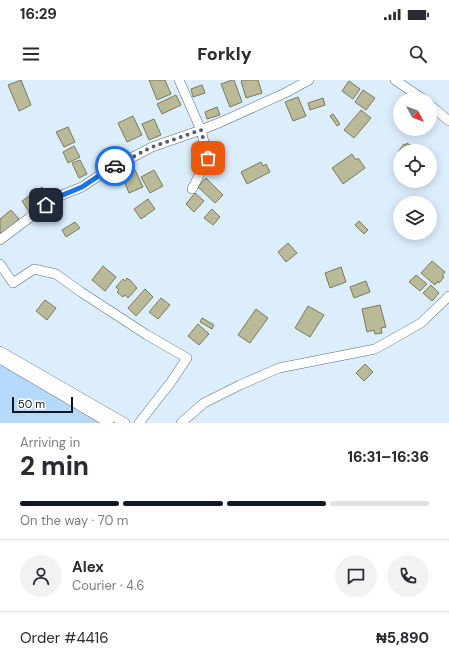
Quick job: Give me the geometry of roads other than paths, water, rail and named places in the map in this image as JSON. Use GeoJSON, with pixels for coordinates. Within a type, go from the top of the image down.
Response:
{"type":"FeatureCollection","features":[{"type":"Feature","properties":{"kind":"street"},"geometry":{"type":"LineString","coordinates":[[179,80],[201,130],[208,158],[192,189]]}},
{"type":"Feature","properties":{"kind":"street"},"geometry":{"type":"LineString","coordinates":[[0,240],[58,197],[82,187],[106,171],[152,147],[221,122],[286,93],[309,80]]}},
{"type":"Feature","properties":{"kind":"street"},"geometry":{"type":"LineString","coordinates":[[395,80],[413,92]]}},
{"type":"Feature","properties":{"kind":"street"},"geometry":{"type":"LineString","coordinates":[[437,111],[449,121]]}},
{"type":"Feature","properties":{"kind":"street"},"geometry":{"type":"LineString","coordinates":[[0,264],[13,282],[34,269],[56,274],[147,335],[187,358],[171,382],[139,423]]}},
{"type":"Feature","properties":{"kind":"street"},"geometry":{"type":"LineString","coordinates":[[181,423],[204,403],[240,384],[279,368],[376,349],[421,323],[449,296]]}},
{"type":"Feature","properties":{"kind":"street"},"geometry":{"type":"LineString","coordinates":[[0,351],[125,423]]}},
{"type":"Feature","properties":{"kind":"street"},"geometry":{"type":"LineString","coordinates":[[0,359],[110,423]]}}]}
